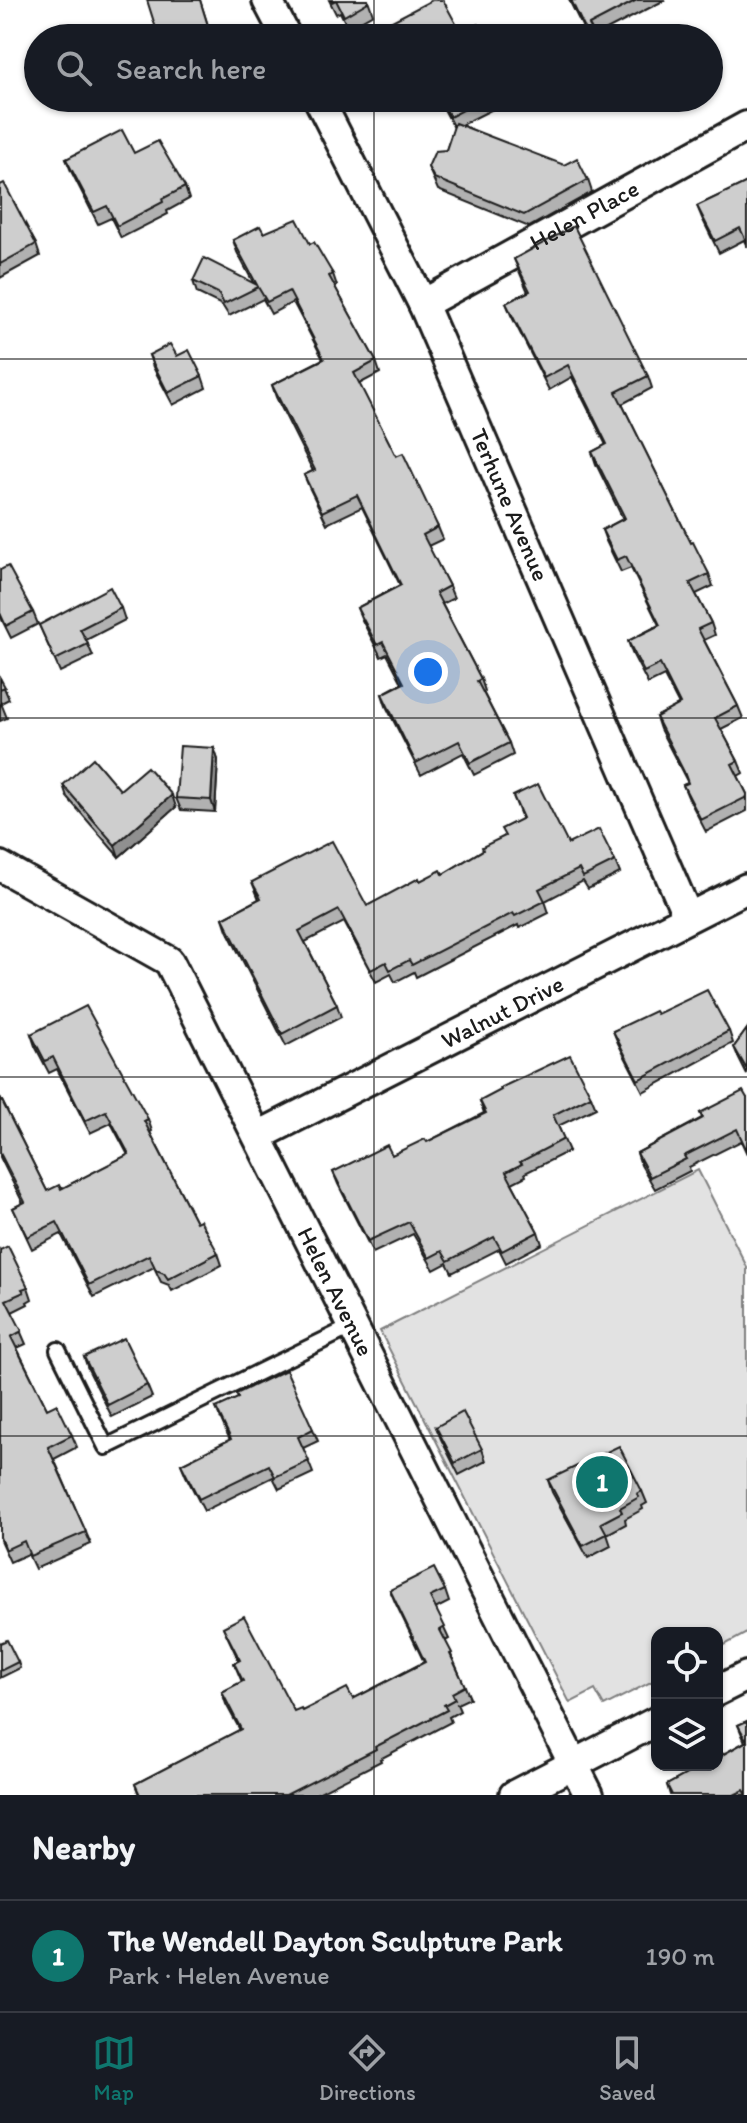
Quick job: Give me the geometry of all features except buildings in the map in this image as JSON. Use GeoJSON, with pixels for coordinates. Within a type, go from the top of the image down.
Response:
{"type":"FeatureCollection","features":[{"type":"Feature","properties":{"kind":"street"},"geometry":{"type":"LineString","coordinates":[[267,0],[280,24]]}},
{"type":"Feature","properties":{"kind":"street","name":"Terhune Avenue"},"geometry":{"type":"LineString","coordinates":[[325,112],[423,304],[688,917]]}},
{"type":"Feature","properties":{"kind":"street","name":"Helen Place"},"geometry":{"type":"LineString","coordinates":[[423,304],[747,126]]}},
{"type":"Feature","properties":{"kind":"street","name":"Helen Avenue"},"geometry":{"type":"LineString","coordinates":[[0,866],[169,961],[589,1795]]}},
{"type":"Feature","properties":{"kind":"street","name":"Walnut Drive"},"geometry":{"type":"LineString","coordinates":[[258,1136],[747,888]]}},
{"type":"Feature","properties":{"kind":"street"},"geometry":{"type":"LineString","coordinates":[[723,1688],[747,1676]]}},
{"type":"Feature","properties":{"kind":"street"},"geometry":{"type":"LineString","coordinates":[[514,1795],[651,1724]]}},
{"type":"Feature","properties":{"kind":"lane"},"geometry":{"type":"LineString","coordinates":[[58,1350],[106,1447],[353,1326]]}},
{"type":"Feature","properties":{"kind":"shaded area"},"geometry":{"type":"Polygon","coordinates":[[[698,1170],[747,1267],[747,1633],[723,1646],[723,1627],[651,1627],[651,1682],[604,1706],[595,1690],[570,1703],[380,1331],[698,1170]]]}},
{"type":"Feature","properties":{"kind":"place","name":"The Wendell Dayton Sculpture Park"},"geometry":{"type":"Point","coordinates":[602,1482]}}]}
